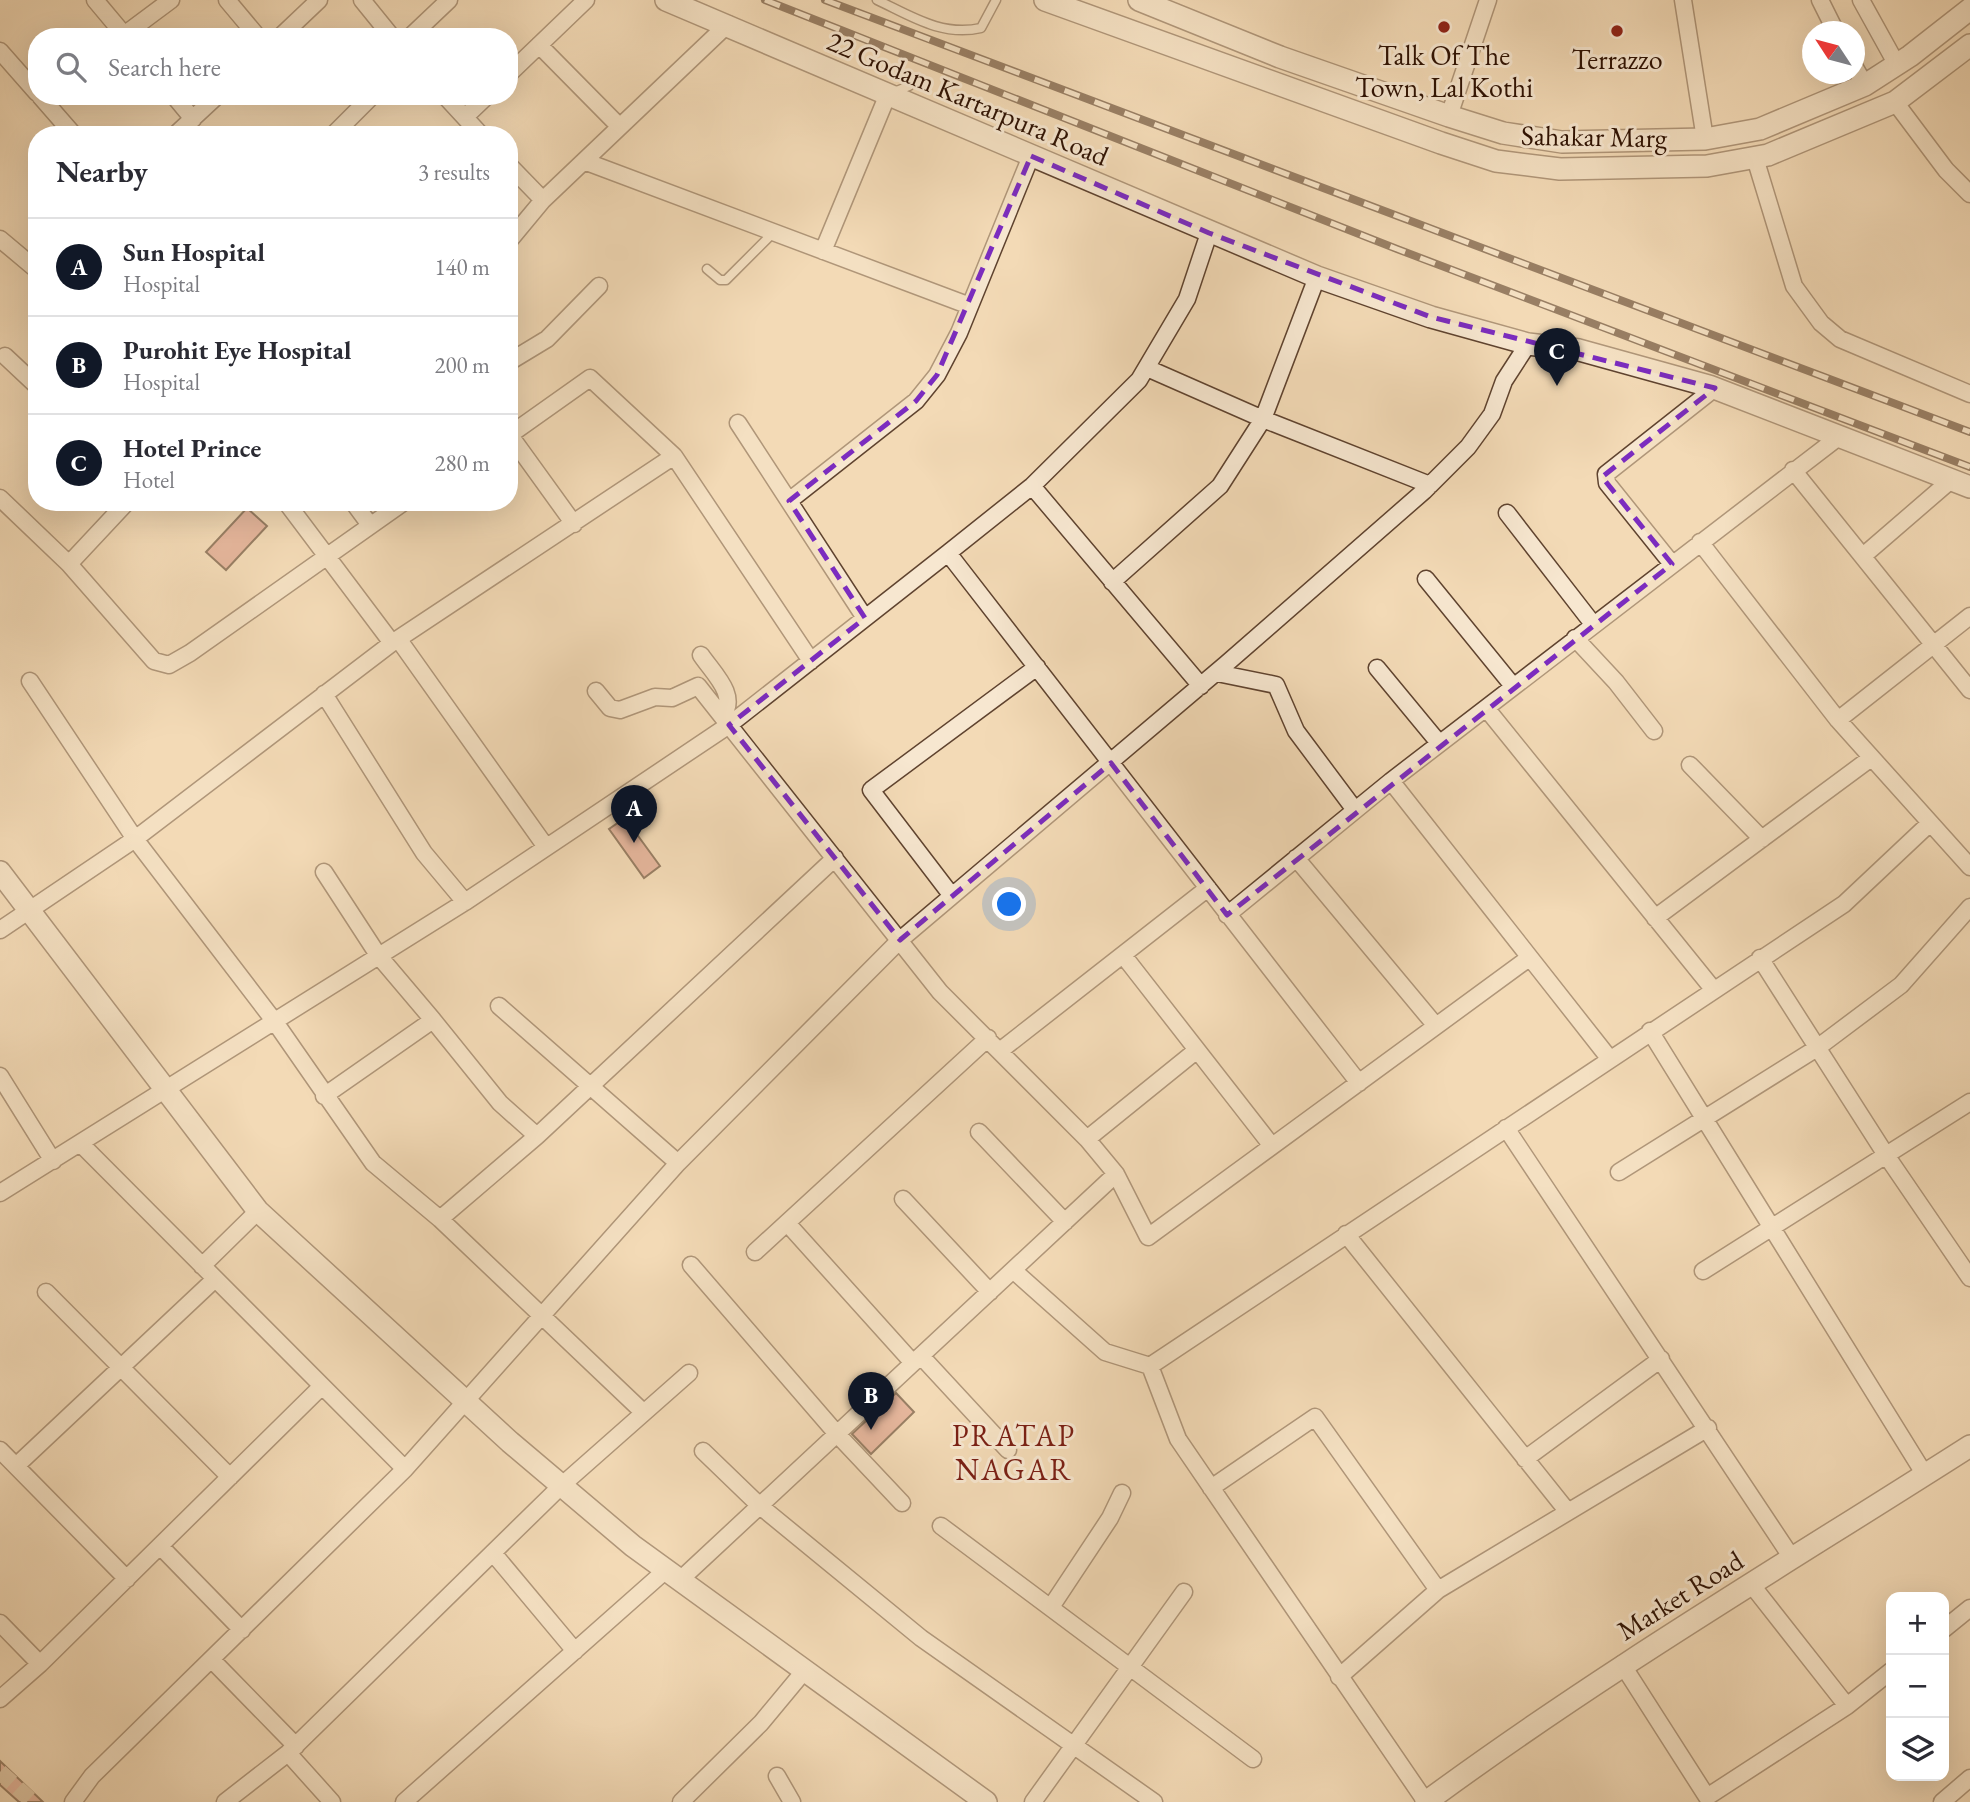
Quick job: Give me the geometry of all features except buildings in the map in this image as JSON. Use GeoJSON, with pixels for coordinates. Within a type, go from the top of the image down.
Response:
{"type":"FeatureCollection","features":[{"type":"Feature","properties":{"kind":"street"},"geometry":{"type":"LineString","coordinates":[[95,0],[118,28]]}},
{"type":"Feature","properties":{"kind":"street"},"geometry":{"type":"LineString","coordinates":[[135,28],[170,0]]}},
{"type":"Feature","properties":{"kind":"street"},"geometry":{"type":"LineString","coordinates":[[227,0],[250,28]]}},
{"type":"Feature","properties":{"kind":"street"},"geometry":{"type":"LineString","coordinates":[[289,28],[319,0]]}},
{"type":"Feature","properties":{"kind":"street"},"geometry":{"type":"LineString","coordinates":[[362,0],[385,28]]}},
{"type":"Feature","properties":{"kind":"street"},"geometry":{"type":"LineString","coordinates":[[419,28],[449,0]]}},
{"type":"Feature","properties":{"kind":"street"},"geometry":{"type":"LineString","coordinates":[[518,65],[586,0]]}},
{"type":"Feature","properties":{"kind":"street","name":"22 Godam Kartarpura Road"},"geometry":{"type":"LineString","coordinates":[[666,0],[728,24],[1209,233],[1317,277],[1431,317],[1528,344],[1579,350],[1715,388],[1960,484]]}},
{"type":"Feature","properties":{"kind":"street","name":"Sahakar Marg"},"geometry":{"type":"LineString","coordinates":[[1045,0],[1496,161],[1560,169],[1707,166],[1755,158],[1829,131],[1895,102],[1970,45]]}},
{"type":"Feature","properties":{"kind":"street","name":"Sahakar Marg"},"geometry":{"type":"LineString","coordinates":[[1139,0],[1280,57],[1449,116],[1503,132],[1562,142],[1705,139],[1760,129],[1818,107],[1865,85],[1897,65],[1970,9]]}},
{"type":"Feature","properties":{"kind":"street"},"geometry":{"type":"LineString","coordinates":[[1449,116],[1488,0]]}},
{"type":"Feature","properties":{"kind":"street"},"geometry":{"type":"LineString","coordinates":[[1683,0],[1705,139]]}},
{"type":"Feature","properties":{"kind":"street"},"geometry":{"type":"LineString","coordinates":[[1819,0],[1830,21]]}},
{"type":"Feature","properties":{"kind":"street"},"geometry":{"type":"LineString","coordinates":[[1861,0],[1897,65]]}},
{"type":"Feature","properties":{"kind":"street"},"geometry":{"type":"LineString","coordinates":[[518,230],[543,200],[728,24]]}},
{"type":"Feature","properties":{"kind":"street"},"geometry":{"type":"LineString","coordinates":[[539,45],[619,126]]}},
{"type":"Feature","properties":{"kind":"street"},"geometry":{"type":"LineString","coordinates":[[0,51],[28,83]]}},
{"type":"Feature","properties":{"kind":"street"},"geometry":{"type":"LineString","coordinates":[[823,251],[888,94]]}},
{"type":"Feature","properties":{"kind":"street"},"geometry":{"type":"LineString","coordinates":[[1895,102],[1946,170],[1970,194]]}},
{"type":"Feature","properties":{"kind":"street"},"geometry":{"type":"LineString","coordinates":[[48,105],[66,126]]}},
{"type":"Feature","properties":{"kind":"street"},"geometry":{"type":"LineString","coordinates":[[181,105],[193,119]]}},
{"type":"Feature","properties":{"kind":"street"},"geometry":{"type":"LineString","coordinates":[[186,126],[208,105]]}},
{"type":"Feature","properties":{"kind":"street"},"geometry":{"type":"LineString","coordinates":[[342,126],[363,105]]}},
{"type":"Feature","properties":{"kind":"street"},"geometry":{"type":"LineString","coordinates":[[454,105],[473,126]]}},
{"type":"Feature","properties":{"kind":"street"},"geometry":{"type":"LineString","coordinates":[[465,117],[477,105]]}},
{"type":"Feature","properties":{"kind":"street"},"geometry":{"type":"LineString","coordinates":[[1818,107],[1829,131]]}},
{"type":"Feature","properties":{"kind":"street"},"geometry":{"type":"LineString","coordinates":[[789,500],[916,401],[937,375],[970,306],[1031,156]]}},
{"type":"Feature","properties":{"kind":"street"},"geometry":{"type":"LineString","coordinates":[[1755,158],[1794,286],[1821,323],[1840,339],[1970,394]]}},
{"type":"Feature","properties":{"kind":"street"},"geometry":{"type":"LineString","coordinates":[[584,161],[970,306]]}},
{"type":"Feature","properties":{"kind":"street"},"geometry":{"type":"LineString","coordinates":[[518,174],[543,200]]}},
{"type":"Feature","properties":{"kind":"street"},"geometry":{"type":"LineString","coordinates":[[0,1193],[465,902],[811,661],[948,553],[1032,486],[1139,380],[1187,299],[1209,233]]}},
{"type":"Feature","properties":{"kind":"street"},"geometry":{"type":"LineString","coordinates":[[0,239],[28,259]]}},
{"type":"Feature","properties":{"kind":"street"},"geometry":{"type":"LineString","coordinates":[[1111,582],[1220,486],[1263,419],[1317,277]]}},
{"type":"Feature","properties":{"kind":"street"},"geometry":{"type":"LineString","coordinates":[[518,357],[547,339],[599,286]]}},
{"type":"Feature","properties":{"kind":"street"},"geometry":{"type":"LineString","coordinates":[[73,1802],[92,1776],[405,1469],[467,1403],[678,1163],[900,940],[1217,673],[1430,485],[1468,447],[1492,414],[1504,381],[1528,344]]}},
{"type":"Feature","properties":{"kind":"street"},"geometry":{"type":"LineString","coordinates":[[5,356],[28,378]]}},
{"type":"Feature","properties":{"kind":"street"},"geometry":{"type":"LineString","coordinates":[[1147,369],[1263,419],[1430,485]]}},
{"type":"Feature","properties":{"kind":"street"},"geometry":{"type":"LineString","coordinates":[[518,428],[590,378],[674,456],[811,661]]}},
{"type":"Feature","properties":{"kind":"street"},"geometry":{"type":"LineString","coordinates":[[1672,564],[1607,483],[1606,474],[1715,388]]}},
{"type":"Feature","properties":{"kind":"street"},"geometry":{"type":"LineString","coordinates":[[738,423],[865,618]]}},
{"type":"Feature","properties":{"kind":"street"},"geometry":{"type":"LineString","coordinates":[[1227,915],[1439,743],[1840,436]]}},
{"type":"Feature","properties":{"kind":"street"},"geometry":{"type":"LineString","coordinates":[[518,445],[574,524]]}},
{"type":"Feature","properties":{"kind":"street"},"geometry":{"type":"LineString","coordinates":[[0,930],[135,839],[395,642],[674,456]]}},
{"type":"Feature","properties":{"kind":"street"},"geometry":{"type":"LineString","coordinates":[[1793,470],[1935,643],[1970,690]]}},
{"type":"Feature","properties":{"kind":"street"},"geometry":{"type":"LineString","coordinates":[[1863,555],[1960,484]]}},
{"type":"Feature","properties":{"kind":"street"},"geometry":{"type":"LineString","coordinates":[[1032,486],[1201,686]]}},
{"type":"Feature","properties":{"kind":"street"},"geometry":{"type":"LineString","coordinates":[[0,498],[69,564],[154,661],[169,665],[190,653],[390,511]]}},
{"type":"Feature","properties":{"kind":"street"},"geometry":{"type":"LineString","coordinates":[[69,564],[119,511]]}},
{"type":"Feature","properties":{"kind":"street"},"geometry":{"type":"LineString","coordinates":[[293,511],[395,642],[546,847]]}},
{"type":"Feature","properties":{"kind":"street"},"geometry":{"type":"LineString","coordinates":[[360,511],[370,524]]}},
{"type":"Feature","properties":{"kind":"street"},"geometry":{"type":"LineString","coordinates":[[1507,513],[1593,624]]}},
{"type":"Feature","properties":{"kind":"street"},"geometry":{"type":"LineString","coordinates":[[1700,542],[1838,720],[1928,824],[1970,867]]}},
{"type":"Feature","properties":{"kind":"street"},"geometry":{"type":"LineString","coordinates":[[948,553],[1359,1083]]}},
{"type":"Feature","properties":{"kind":"street"},"geometry":{"type":"LineString","coordinates":[[1426,579],[1513,686]]}},
{"type":"Feature","properties":{"kind":"street"},"geometry":{"type":"LineString","coordinates":[[1838,720],[1970,616]]}},
{"type":"Feature","properties":{"kind":"street"},"geometry":{"type":"LineString","coordinates":[[1575,638],[1616,682],[1654,731]]}},
{"type":"Feature","properties":{"kind":"street"},"geometry":{"type":"LineString","coordinates":[[701,655],[729,695],[725,721]]}},
{"type":"Feature","properties":{"kind":"street"},"geometry":{"type":"LineString","coordinates":[[952,896],[871,790],[1037,667]]}},
{"type":"Feature","properties":{"kind":"street"},"geometry":{"type":"LineString","coordinates":[[1377,668],[1439,743]]}},
{"type":"Feature","properties":{"kind":"street"},"geometry":{"type":"LineString","coordinates":[[1217,673],[1276,685],[1296,732],[1355,810]]}},
{"type":"Feature","properties":{"kind":"street"},"geometry":{"type":"LineString","coordinates":[[30,681],[135,839],[275,1022],[373,1163],[440,1219],[643,1412]]}},
{"type":"Feature","properties":{"kind":"street"},"geometry":{"type":"LineString","coordinates":[[596,691],[610,708],[620,710],[655,697],[672,698],[698,686],[940,992],[1001,1050],[1087,1139],[1116,1174],[1148,1237],[1529,958]]}},
{"type":"Feature","properties":{"kind":"street"},"geometry":{"type":"LineString","coordinates":[[324,694],[424,853],[465,902]]}},
{"type":"Feature","properties":{"kind":"street"},"geometry":{"type":"LineString","coordinates":[[1486,708],[1713,989]]}},
{"type":"Feature","properties":{"kind":"street"},"geometry":{"type":"LineString","coordinates":[[1655,918],[1871,758]]}},
{"type":"Feature","properties":{"kind":"street"},"geometry":{"type":"LineString","coordinates":[[1690,765],[1762,839]]}},
{"type":"Feature","properties":{"kind":"street"},"geometry":{"type":"LineString","coordinates":[[1391,781],[1609,1058]]}},
{"type":"Feature","properties":{"kind":"street"},"geometry":{"type":"LineString","coordinates":[[1150,1366],[1844,904],[1928,824]]}},
{"type":"Feature","properties":{"kind":"street"},"geometry":{"type":"LineString","coordinates":[[440,1219],[537,1136],[835,858]]}},
{"type":"Feature","properties":{"kind":"street"},"geometry":{"type":"LineString","coordinates":[[1296,859],[1436,1026]]}},
{"type":"Feature","properties":{"kind":"street"},"geometry":{"type":"LineString","coordinates":[[0,872],[258,1211],[561,1486],[673,1575],[986,1802]]}},
{"type":"Feature","properties":{"kind":"street"},"geometry":{"type":"LineString","coordinates":[[324,872],[378,954],[500,1102],[537,1136]]}},
{"type":"Feature","properties":{"kind":"street"},"geometry":{"type":"LineString","coordinates":[[1001,1050],[1208,888]]}},
{"type":"Feature","properties":{"kind":"street"},"geometry":{"type":"LineString","coordinates":[[1619,1172],[1817,1048],[1900,985],[1970,907]]}},
{"type":"Feature","properties":{"kind":"street"},"geometry":{"type":"LineString","coordinates":[[1123,955],[1272,1146]]}},
{"type":"Feature","properties":{"kind":"street"},"geometry":{"type":"LineString","coordinates":[[1760,958],[1886,1155],[1970,1278]]}},
{"type":"Feature","properties":{"kind":"street"},"geometry":{"type":"LineString","coordinates":[[499,1006],[678,1163]]}},
{"type":"Feature","properties":{"kind":"street"},"geometry":{"type":"LineString","coordinates":[[324,1096],[433,1020]]}},
{"type":"Feature","properties":{"kind":"street"},"geometry":{"type":"LineString","coordinates":[[1650,1031],[1925,1475]]}},
{"type":"Feature","properties":{"kind":"street"},"geometry":{"type":"LineString","coordinates":[[755,1252],[988,1038]]}},
{"type":"Feature","properties":{"kind":"street"},"geometry":{"type":"LineString","coordinates":[[1087,1139],[1197,1050]]}},
{"type":"Feature","properties":{"kind":"street"},"geometry":{"type":"LineString","coordinates":[[0,1076],[53,1161]]}},
{"type":"Feature","properties":{"kind":"street"},"geometry":{"type":"LineString","coordinates":[[1703,1271],[1970,1102]]}},
{"type":"Feature","properties":{"kind":"street"},"geometry":{"type":"LineString","coordinates":[[1506,1128],[1792,1558]]}},
{"type":"Feature","properties":{"kind":"street"},"geometry":{"type":"LineString","coordinates":[[979,1132],[1065,1222]]}},
{"type":"Feature","properties":{"kind":"street"},"geometry":{"type":"LineString","coordinates":[[81,1144],[405,1469]]}},
{"type":"Feature","properties":{"kind":"street"},"geometry":{"type":"LineString","coordinates":[[404,1802],[575,1651],[760,1506],[1116,1174]]}},
{"type":"Feature","properties":{"kind":"street"},"geometry":{"type":"LineString","coordinates":[[903,1199],[990,1292]]}},
{"type":"Feature","properties":{"kind":"street"},"geometry":{"type":"LineString","coordinates":[[202,1266],[258,1211]]}},
{"type":"Feature","properties":{"kind":"street"},"geometry":{"type":"LineString","coordinates":[[788,1223],[917,1360],[1008,1450]]}},
{"type":"Feature","properties":{"kind":"street"},"geometry":{"type":"LineString","coordinates":[[1346,1234],[1568,1512]]}},
{"type":"Feature","properties":{"kind":"street"},"geometry":{"type":"LineString","coordinates":[[691,1265],[837,1434],[902,1503]]}},
{"type":"Feature","properties":{"kind":"street"},"geometry":{"type":"LineString","coordinates":[[1013,1270],[1105,1352],[1150,1366]]}},
{"type":"Feature","properties":{"kind":"street"},"geometry":{"type":"LineString","coordinates":[[16,1466],[215,1279]]}},
{"type":"Feature","properties":{"kind":"street"},"geometry":{"type":"LineString","coordinates":[[46,1292],[230,1477]]}},
{"type":"Feature","properties":{"kind":"street"},"geometry":{"type":"LineString","coordinates":[[1525,1459],[1661,1359]]}},
{"type":"Feature","properties":{"kind":"street"},"geometry":{"type":"LineString","coordinates":[[1150,1366],[1178,1439],[1426,1802]]}},
{"type":"Feature","properties":{"kind":"street"},"geometry":{"type":"LineString","coordinates":[[225,1802],[292,1750],[561,1486],[689,1373]]}},
{"type":"Feature","properties":{"kind":"street"},"geometry":{"type":"LineString","coordinates":[[0,1699],[40,1664],[322,1386]]}},
{"type":"Feature","properties":{"kind":"street"},"geometry":{"type":"LineString","coordinates":[[1212,1488],[1315,1417],[1438,1590]]}},
{"type":"Feature","properties":{"kind":"street"},"geometry":{"type":"LineString","coordinates":[[1339,1677],[1438,1590],[1708,1428]]}},
{"type":"Feature","properties":{"kind":"street","name":"Market Road"},"geometry":{"type":"LineString","coordinates":[[1426,1802],[1622,1664],[1970,1446]]}},
{"type":"Feature","properties":{"kind":"street"},"geometry":{"type":"LineString","coordinates":[[0,1450],[127,1579]]}},
{"type":"Feature","properties":{"kind":"street"},"geometry":{"type":"LineString","coordinates":[[703,1451],[760,1506],[921,1638],[1154,1802]]}},
{"type":"Feature","properties":{"kind":"street"},"geometry":{"type":"LineString","coordinates":[[1051,1608],[1110,1518],[1122,1493]]}},
{"type":"Feature","properties":{"kind":"street"},"geometry":{"type":"LineString","coordinates":[[941,1526],[1253,1759]]}},
{"type":"Feature","properties":{"kind":"street"},"geometry":{"type":"LineString","coordinates":[[160,1546],[242,1630]]}},
{"type":"Feature","properties":{"kind":"street"},"geometry":{"type":"LineString","coordinates":[[493,1553],[575,1651]]}},
{"type":"Feature","properties":{"kind":"street"},"geometry":{"type":"LineString","coordinates":[[1751,1584],[1847,1706]]}},
{"type":"Feature","properties":{"kind":"street"},"geometry":{"type":"LineString","coordinates":[[1033,1802],[1184,1592]]}},
{"type":"Feature","properties":{"kind":"street"},"geometry":{"type":"LineString","coordinates":[[1949,1625],[1970,1608]]}},
{"type":"Feature","properties":{"kind":"street"},"geometry":{"type":"LineString","coordinates":[[0,1623],[40,1664]]}},
{"type":"Feature","properties":{"kind":"street"},"geometry":{"type":"LineString","coordinates":[[212,1660],[292,1750],[332,1802]]}},
{"type":"Feature","properties":{"kind":"street"},"geometry":{"type":"LineString","coordinates":[[1622,1664],[1707,1797],[1847,1706],[1886,1675]]}},
{"type":"Feature","properties":{"kind":"street"},"geometry":{"type":"LineString","coordinates":[[681,1802],[761,1723],[805,1671]]}},
{"type":"Feature","properties":{"kind":"street"},"geometry":{"type":"LineString","coordinates":[[777,1776],[792,1802]]}},
{"type":"Feature","properties":{"kind":"street"},"geometry":{"type":"LineString","coordinates":[[1942,1802],[1970,1778]]}},
{"type":"Feature","properties":{"kind":"lane"},"geometry":{"type":"LineString","coordinates":[[877,0],[933,27],[961,32],[981,28],[996,0]]}},
{"type":"Feature","properties":{"kind":"lane"},"geometry":{"type":"LineString","coordinates":[[888,94],[909,86]]}},
{"type":"Feature","properties":{"kind":"lane"},"geometry":{"type":"LineString","coordinates":[[707,269],[720,281],[726,280],[774,232]]}},
{"type":"Feature","properties":{"kind":"highlighted area"},"geometry":{"type":"Polygon","coordinates":[[[1031,156],[1209,233],[1431,317],[1715,388],[1602,477],[1672,564],[1227,915],[1111,763],[900,940],[729,725],[865,618],[789,501],[916,401],[937,375],[1031,156]]]}},
{"type":"Feature","properties":{"kind":"tunnel"},"geometry":{"type":"LineString","coordinates":[[0,1772],[33,1802]]}},
{"type":"Feature","properties":{"kind":"railway"},"geometry":{"type":"LineString","coordinates":[[765,0],[1397,249],[1970,467]]}},
{"type":"Feature","properties":{"kind":"railway"},"geometry":{"type":"LineString","coordinates":[[825,0],[1970,432]]}},
{"type":"Feature","properties":{"kind":"place","name":"Talk Of The Town, Lal Kothi"},"geometry":{"type":"Point","coordinates":[1444,27]}},
{"type":"Feature","properties":{"kind":"place","name":"Terrazzo"},"geometry":{"type":"Point","coordinates":[1617,31]}},
{"type":"Feature","properties":{"kind":"place","name":"Hotel Prince"},"geometry":{"type":"Point","coordinates":[1557,386]}},
{"type":"Feature","properties":{"kind":"place","name":"Sun Hospital"},"geometry":{"type":"Point","coordinates":[634,843]}},
{"type":"Feature","properties":{"kind":"place","name":"Purohit Eye Hospital"},"geometry":{"type":"Point","coordinates":[871,1430]}},
{"type":"Feature","properties":{"kind":"district","name":"PRATAP NAGAR"},"geometry":{"type":"Point","coordinates":[1014,1452]}}]}
